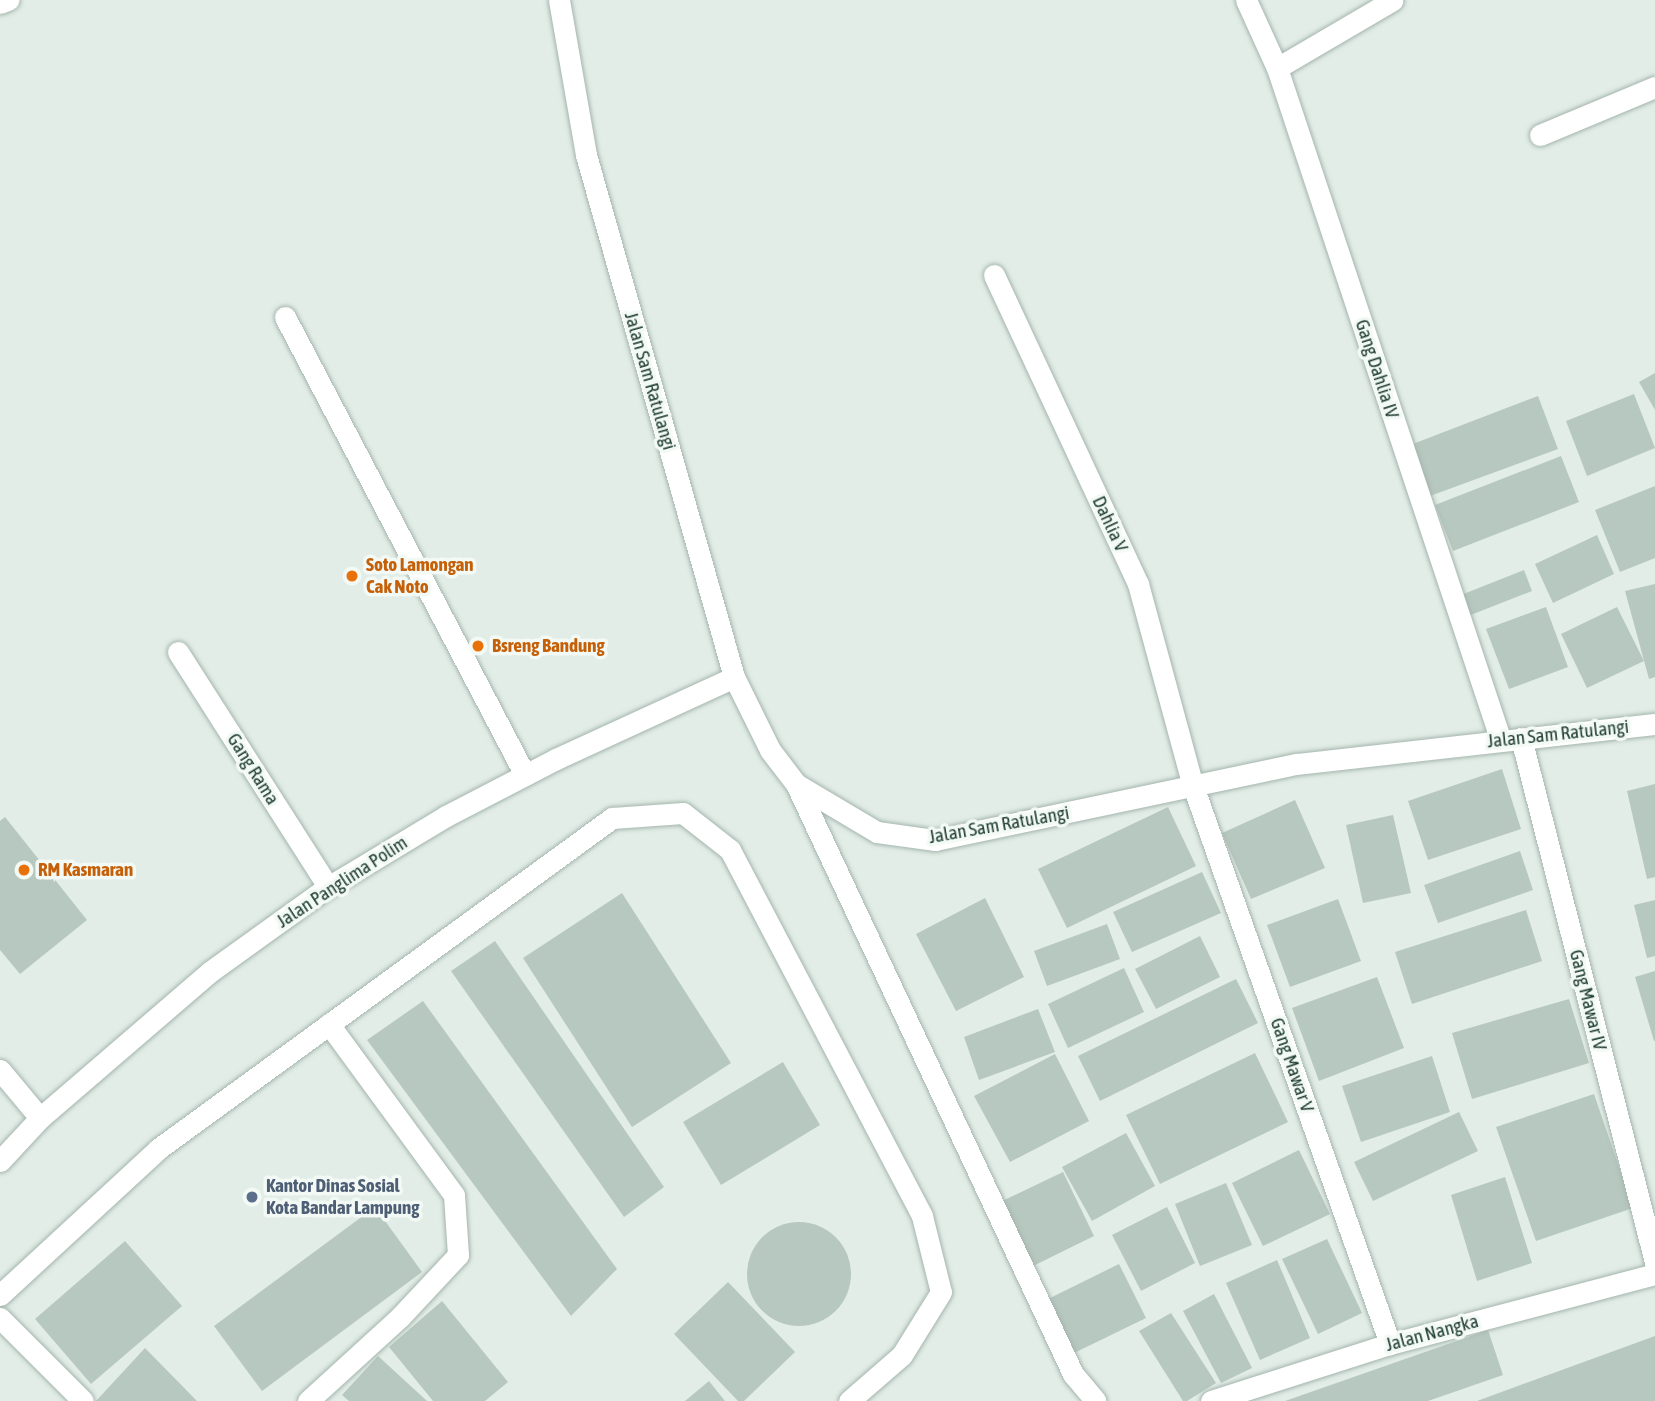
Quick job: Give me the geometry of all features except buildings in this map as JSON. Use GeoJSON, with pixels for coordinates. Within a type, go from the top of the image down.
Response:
{"type":"FeatureCollection","features":[{"type":"Feature","properties":{"kind":"street"},"geometry":{"type":"LineString","coordinates":[[0,3],[8,0]]}},
{"type":"Feature","properties":{"kind":"street","name":"Jalan Sam Ratulangi"},"geometry":{"type":"LineString","coordinates":[[559,0],[586,155],[734,677],[770,750],[796,784],[877,832],[935,840],[1297,764],[1655,724]]}},
{"type":"Feature","properties":{"kind":"street","name":"Gang Dahlia IV"},"geometry":{"type":"LineString","coordinates":[[1246,0],[1277,68],[1511,739]]}},
{"type":"Feature","properties":{"kind":"street"},"geometry":{"type":"LineString","coordinates":[[1277,68],[1393,0]]}},
{"type":"Feature","properties":{"kind":"street"},"geometry":{"type":"LineString","coordinates":[[1540,135],[1655,86]]}},
{"type":"Feature","properties":{"kind":"street","name":"Dahlia V"},"geometry":{"type":"LineString","coordinates":[[994,275],[1138,583],[1194,786]]}},
{"type":"Feature","properties":{"kind":"street"},"geometry":{"type":"LineString","coordinates":[[285,317],[525,775]]}},
{"type":"Feature","properties":{"kind":"street","name":"Gang Rama"},"geometry":{"type":"LineString","coordinates":[[178,652],[328,887]]}},
{"type":"Feature","properties":{"kind":"street","name":"Jalan Panglima Polim"},"geometry":{"type":"LineString","coordinates":[[0,1161],[40,1118],[211,971],[328,887],[525,775],[734,677]]}},
{"type":"Feature","properties":{"kind":"street","name":"Gang Mawar IV"},"geometry":{"type":"LineString","coordinates":[[1511,739],[1655,1262]]}},
{"type":"Feature","properties":{"kind":"street"},"geometry":{"type":"LineString","coordinates":[[796,784],[1073,1374],[1096,1401]]}},
{"type":"Feature","properties":{"kind":"street","name":"Gang Mawar V"},"geometry":{"type":"LineString","coordinates":[[1194,786],[1390,1344]]}},
{"type":"Feature","properties":{"kind":"street"},"geometry":{"type":"LineString","coordinates":[[0,1296],[158,1149],[612,818],[683,813],[730,850],[922,1216],[942,1292],[902,1355],[849,1401]]}},
{"type":"Feature","properties":{"kind":"street"},"geometry":{"type":"LineString","coordinates":[[308,1401],[400,1317],[458,1255],[454,1195],[329,1024]]}},
{"type":"Feature","properties":{"kind":"street"},"geometry":{"type":"LineString","coordinates":[[0,1070],[40,1118]]}},
{"type":"Feature","properties":{"kind":"street","name":"Jalan Nangka"},"geometry":{"type":"LineString","coordinates":[[1211,1401],[1262,1395],[1390,1344],[1655,1273]]}},
{"type":"Feature","properties":{"kind":"street"},"geometry":{"type":"LineString","coordinates":[[0,1318],[83,1401]]}},
{"type":"Feature","properties":{"kind":"place","name":"Soto Lamongan Cak Noto"},"geometry":{"type":"Point","coordinates":[352,576]}},
{"type":"Feature","properties":{"kind":"place","name":"Bsreng Bandung"},"geometry":{"type":"Point","coordinates":[478,646]}},
{"type":"Feature","properties":{"kind":"place","name":"RM Kasmaran"},"geometry":{"type":"Point","coordinates":[24,870]}},
{"type":"Feature","properties":{"kind":"place","name":"Kantor Dinas Sosial Kota Bandar Lampung"},"geometry":{"type":"Point","coordinates":[252,1197]}}]}
